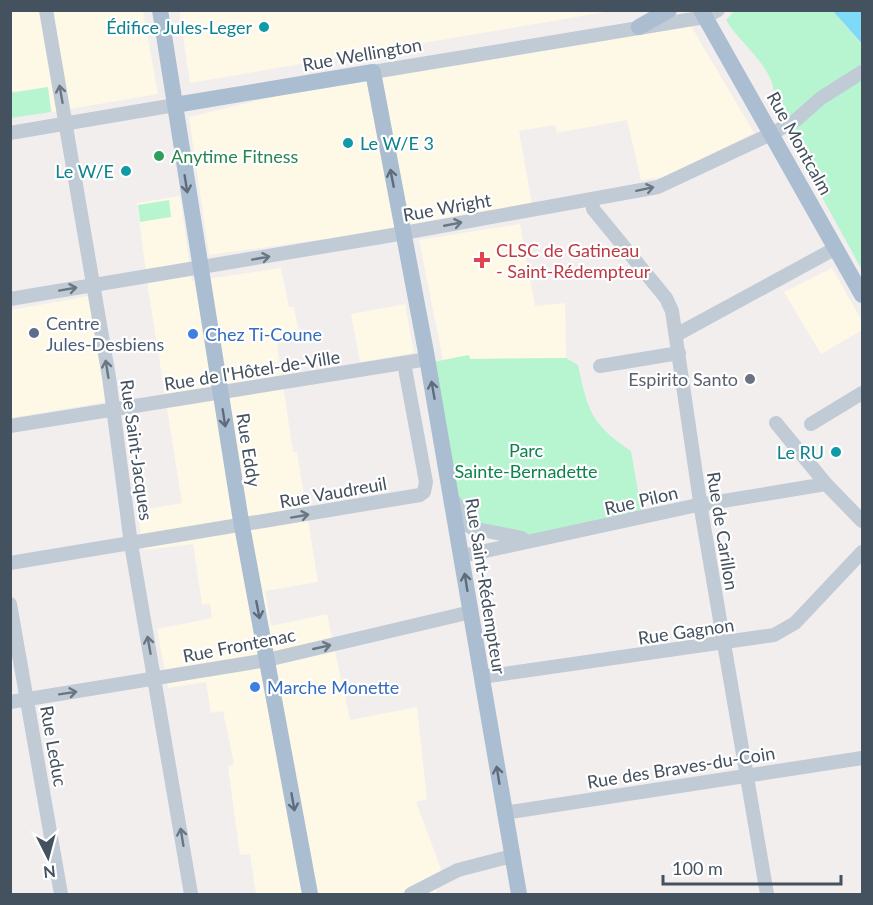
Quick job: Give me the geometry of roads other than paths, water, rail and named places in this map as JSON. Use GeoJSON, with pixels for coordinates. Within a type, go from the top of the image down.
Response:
{"type":"FeatureCollection","features":[{"type":"Feature","properties":{"kind":"main road","name":"Rue Eddy"},"geometry":{"type":"LineString","coordinates":[[160,10],[242,526],[310,894]]}},
{"type":"Feature","properties":{"kind":"main road"},"geometry":{"type":"LineString","coordinates":[[639,27],[669,10]]}},
{"type":"Feature","properties":{"kind":"main road","name":"Rue Montcalm"},"geometry":{"type":"LineString","coordinates":[[708,13],[862,296]]}},
{"type":"Feature","properties":{"kind":"main road","name":"Rue Wellington"},"geometry":{"type":"LineString","coordinates":[[175,105],[373,72]]}},
{"type":"Feature","properties":{"kind":"main road","name":"Rue Saint-Rédempteur"},"geometry":{"type":"LineString","coordinates":[[373,72],[428,359],[519,894]]}},
{"type":"Feature","properties":{"kind":"street","name":"Rue Saint-Jacques"},"geometry":{"type":"LineString","coordinates":[[46,10],[114,411],[131,544],[191,894]]}},
{"type":"Feature","properties":{"kind":"street","name":"Rue Wellington"},"geometry":{"type":"LineString","coordinates":[[373,72],[639,27],[708,13]]}},
{"type":"Feature","properties":{"kind":"street","name":"Rue Wright"},"geometry":{"type":"LineString","coordinates":[[10,299],[403,233],[666,184],[796,120],[821,98],[862,72]]}},
{"type":"Feature","properties":{"kind":"street","name":"Rue Wellington"},"geometry":{"type":"LineString","coordinates":[[10,134],[175,105]]}},
{"type":"Feature","properties":{"kind":"street","name":"Rue de Carillon"},"geometry":{"type":"LineString","coordinates":[[591,199],[593,209],[670,305],[700,505],[767,894]]}},
{"type":"Feature","properties":{"kind":"street"},"geometry":{"type":"LineString","coordinates":[[676,335],[836,248]]}},
{"type":"Feature","properties":{"kind":"street"},"geometry":{"type":"LineString","coordinates":[[600,366],[679,353]]}},
{"type":"Feature","properties":{"kind":"street","name":"Rue de l'Hôtel-de-Ville"},"geometry":{"type":"LineString","coordinates":[[10,426],[428,359]]}},
{"type":"Feature","properties":{"kind":"street","name":"Rue Vaudreuil"},"geometry":{"type":"LineString","coordinates":[[10,563],[242,526],[414,496],[424,492],[426,482],[404,363]]}},
{"type":"Feature","properties":{"kind":"street"},"geometry":{"type":"LineString","coordinates":[[811,424],[862,393]]}},
{"type":"Feature","properties":{"kind":"street"},"geometry":{"type":"LineString","coordinates":[[776,423],[826,484],[862,521]]}},
{"type":"Feature","properties":{"kind":"street","name":"Rue Pilon"},"geometry":{"type":"LineString","coordinates":[[462,555],[700,505],[826,484]]}},
{"type":"Feature","properties":{"kind":"street","name":"Rue Pilon"},"geometry":{"type":"LineString","coordinates":[[452,496],[466,524],[472,528],[489,534],[536,540]]}},
{"type":"Feature","properties":{"kind":"street","name":"Rue Gagnon"},"geometry":{"type":"LineString","coordinates":[[482,677],[774,635],[795,623],[862,552]]}},
{"type":"Feature","properties":{"kind":"street","name":"Rue Leduc"},"geometry":{"type":"LineString","coordinates":[[10,604],[61,894]]}},
{"type":"Feature","properties":{"kind":"street","name":"Rue Frontenac"},"geometry":{"type":"LineString","coordinates":[[10,702],[267,660],[471,612]]}},
{"type":"Feature","properties":{"kind":"street","name":"Rue des Braves-du-Coin"},"geometry":{"type":"LineString","coordinates":[[504,813],[862,758]]}},
{"type":"Feature","properties":{"kind":"street"},"geometry":{"type":"LineString","coordinates":[[411,894],[458,870],[512,856]]}},
{"type":"Feature","properties":{"kind":"water"},"geometry":{"type":"Polygon","coordinates":[[[833,11],[862,11],[862,44],[833,11]]]}},
{"type":"Feature","properties":{"kind":"place","name":"Édifice Jules-Leger"},"geometry":{"type":"Point","coordinates":[264,27]}},
{"type":"Feature","properties":{"kind":"place","name":"Le W/E 3"},"geometry":{"type":"Point","coordinates":[348,143]}},
{"type":"Feature","properties":{"kind":"place","name":"Anytime Fitness"},"geometry":{"type":"Point","coordinates":[159,156]}},
{"type":"Feature","properties":{"kind":"place","name":"Le W/E"},"geometry":{"type":"Point","coordinates":[126,171]}},
{"type":"Feature","properties":{"kind":"place","name":"CLSC de Gatineau - Saint-Rédempteur"},"geometry":{"type":"Point","coordinates":[482,260]}},
{"type":"Feature","properties":{"kind":"place","name":"Centre Jules-Desbiens"},"geometry":{"type":"Point","coordinates":[34,333]}},
{"type":"Feature","properties":{"kind":"place","name":"Chez Ti-Coune"},"geometry":{"type":"Point","coordinates":[193,334]}},
{"type":"Feature","properties":{"kind":"place","name":"Espirito Santo"},"geometry":{"type":"Point","coordinates":[750,379]}},
{"type":"Feature","properties":{"kind":"place","name":"Le RU"},"geometry":{"type":"Point","coordinates":[836,452]}},
{"type":"Feature","properties":{"kind":"place","name":"Marche Monette"},"geometry":{"type":"Point","coordinates":[255,687]}},
{"type":"Feature","properties":{"kind":"park label","name":"Parc Sainte-Bernadette"},"geometry":{"type":"Point","coordinates":[526,460]}}]}
